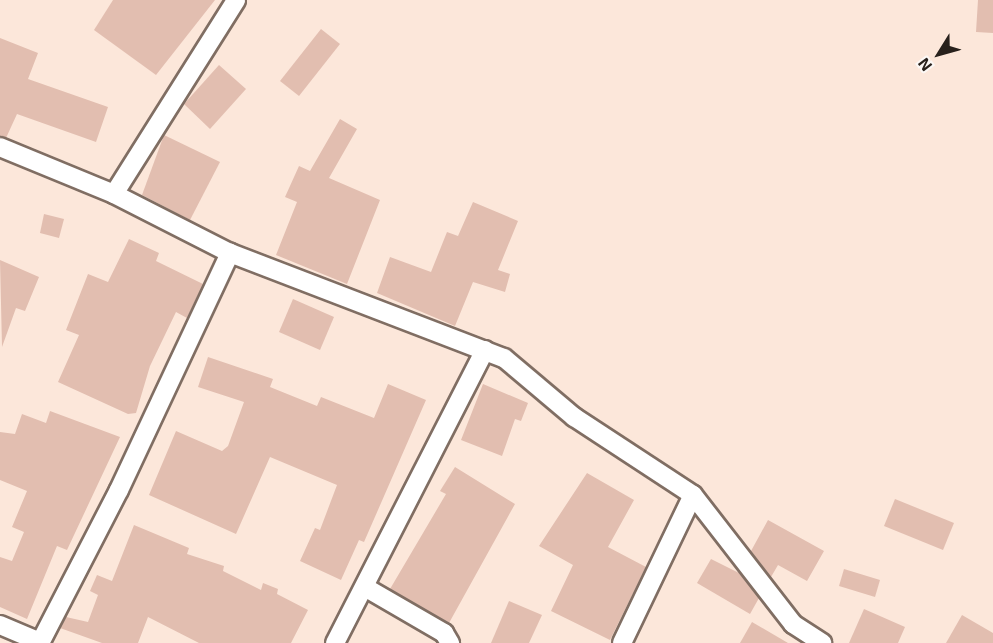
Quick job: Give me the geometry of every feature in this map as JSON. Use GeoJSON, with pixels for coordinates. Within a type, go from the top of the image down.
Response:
{"type":"FeatureCollection","features":[{"type":"Feature","properties":{"kind":"street"},"geometry":{"type":"LineString","coordinates":[[114,194],[236,0]]}},
{"type":"Feature","properties":{"kind":"street"},"geometry":{"type":"LineString","coordinates":[[2,153],[114,194],[230,253],[504,358],[574,417],[693,495],[793,624],[822,643]]}},
{"type":"Feature","properties":{"kind":"street"},"geometry":{"type":"LineString","coordinates":[[0,625],[40,643],[119,490],[230,253]]}},
{"type":"Feature","properties":{"kind":"street"},"geometry":{"type":"LineString","coordinates":[[335,643],[368,588],[484,350]]}},
{"type":"Feature","properties":{"kind":"street"},"geometry":{"type":"LineString","coordinates":[[622,643],[693,495]]}},
{"type":"Feature","properties":{"kind":"street"},"geometry":{"type":"LineString","coordinates":[[368,588],[444,633],[450,643]]}},
{"type":"Feature","properties":{"kind":"building"},"geometry":{"type":"Polygon","coordinates":[[[113,0],[215,0],[156,75],[94,30],[113,0]]]}},
{"type":"Feature","properties":{"kind":"building"},"geometry":{"type":"Polygon","coordinates":[[[978,0],[993,0],[993,33],[976,32],[978,0]]]}},
{"type":"Feature","properties":{"kind":"building"},"geometry":{"type":"Polygon","coordinates":[[[321,29],[340,44],[299,96],[280,81],[321,29]]]}},
{"type":"Feature","properties":{"kind":"building"},"geometry":{"type":"Polygon","coordinates":[[[0,38],[38,53],[28,79],[108,107],[96,142],[17,114],[6,138],[0,136],[0,38]]]}},
{"type":"Feature","properties":{"kind":"building"},"geometry":{"type":"Polygon","coordinates":[[[219,65],[246,89],[210,129],[184,104],[219,65]]]}},
{"type":"Feature","properties":{"kind":"building"},"geometry":{"type":"Polygon","coordinates":[[[340,119],[357,129],[329,178],[380,200],[347,284],[276,255],[297,202],[285,197],[299,166],[310,171],[340,119]]]}},
{"type":"Feature","properties":{"kind":"building"},"geometry":{"type":"Polygon","coordinates":[[[164,135],[220,162],[190,220],[142,195],[164,135]]]}},
{"type":"Feature","properties":{"kind":"building"},"geometry":{"type":"Polygon","coordinates":[[[473,202],[518,221],[498,270],[510,274],[505,292],[473,282],[455,326],[377,293],[390,257],[431,272],[447,232],[458,236],[473,202]]]}},
{"type":"Feature","properties":{"kind":"building"},"geometry":{"type":"Polygon","coordinates":[[[44,214],[64,219],[59,238],[40,233],[44,214]]]}},
{"type":"Feature","properties":{"kind":"building"},"geometry":{"type":"Polygon","coordinates":[[[129,239],[159,253],[156,261],[203,284],[187,318],[176,312],[150,366],[136,413],[128,414],[58,382],[79,335],[66,330],[88,274],[108,282],[129,239]]]}},
{"type":"Feature","properties":{"kind":"building"},"geometry":{"type":"Polygon","coordinates":[[[0,260],[39,277],[25,311],[16,308],[2,347],[0,260]]]}},
{"type":"Feature","properties":{"kind":"building"},"geometry":{"type":"Polygon","coordinates":[[[293,299],[334,317],[320,350],[279,332],[293,299]]]}},
{"type":"Feature","properties":{"kind":"building"},"geometry":{"type":"Polygon","coordinates":[[[208,357],[273,379],[270,387],[317,406],[321,397],[374,418],[388,384],[426,400],[364,542],[359,540],[341,580],[300,561],[315,528],[320,530],[337,485],[270,457],[236,534],[149,495],[176,431],[222,451],[228,446],[244,402],[198,387],[208,357]]]}},
{"type":"Feature","properties":{"kind":"building"},"geometry":{"type":"Polygon","coordinates":[[[483,384],[528,403],[521,421],[515,419],[502,456],[461,440],[483,384]]]}},
{"type":"Feature","properties":{"kind":"building"},"geometry":{"type":"Polygon","coordinates":[[[50,411],[120,437],[67,550],[57,546],[27,619],[0,607],[0,557],[12,561],[24,532],[12,527],[27,491],[0,480],[0,432],[15,434],[22,414],[46,423],[50,411]]]}},
{"type":"Feature","properties":{"kind":"building"},"geometry":{"type":"Polygon","coordinates":[[[455,467],[515,504],[449,623],[390,589],[446,494],[440,491],[455,467]]]}},
{"type":"Feature","properties":{"kind":"building"},"geometry":{"type":"Polygon","coordinates":[[[587,473],[634,500],[608,547],[646,567],[610,640],[551,611],[573,565],[539,546],[587,473]]]}},
{"type":"Feature","properties":{"kind":"building"},"geometry":{"type":"Polygon","coordinates":[[[895,499],[954,523],[943,550],[884,526],[895,499]]]}},
{"type":"Feature","properties":{"kind":"building"},"geometry":{"type":"Polygon","coordinates":[[[768,520],[824,551],[807,581],[778,565],[771,577],[751,551],[768,520]]]}},
{"type":"Feature","properties":{"kind":"building"},"geometry":{"type":"Polygon","coordinates":[[[134,525],[189,548],[187,554],[224,566],[223,571],[261,590],[263,583],[278,589],[277,594],[308,610],[291,643],[199,643],[148,617],[138,643],[102,643],[60,628],[66,617],[88,622],[98,595],[90,591],[97,575],[112,581],[134,525]]]}},
{"type":"Feature","properties":{"kind":"building"},"geometry":{"type":"Polygon","coordinates":[[[711,559],[739,573],[759,598],[750,614],[697,583],[711,559]]]}},
{"type":"Feature","properties":{"kind":"building"},"geometry":{"type":"Polygon","coordinates":[[[844,569],[880,580],[875,597],[839,586],[844,569]]]}},
{"type":"Feature","properties":{"kind":"building"},"geometry":{"type":"Polygon","coordinates":[[[509,601],[542,615],[529,643],[491,643],[509,601]]]}},
{"type":"Feature","properties":{"kind":"building"},"geometry":{"type":"Polygon","coordinates":[[[864,609],[905,627],[898,643],[849,643],[864,609]]]}},
{"type":"Feature","properties":{"kind":"building"},"geometry":{"type":"Polygon","coordinates":[[[962,615],[993,633],[993,643],[946,643],[962,615]]]}},
{"type":"Feature","properties":{"kind":"building"},"geometry":{"type":"Polygon","coordinates":[[[752,622],[788,643],[740,643],[752,622]]]}}]}
